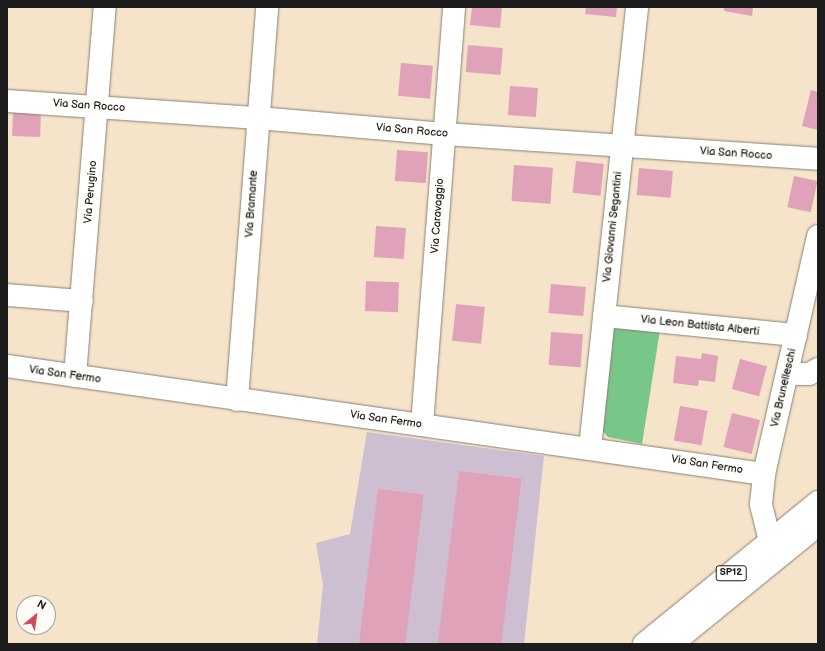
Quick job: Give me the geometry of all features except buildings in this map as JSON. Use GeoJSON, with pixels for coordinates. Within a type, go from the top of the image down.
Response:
{"type":"FeatureCollection","features":[{"type":"Feature","properties":{"kind":"street","name":"Via Perugino"},"geometry":{"type":"LineString","coordinates":[[75,376],[105,7]]}},
{"type":"Feature","properties":{"kind":"street","name":"Via Bramante"},"geometry":{"type":"LineString","coordinates":[[237,400],[267,7]]}},
{"type":"Feature","properties":{"kind":"street","name":"Via Caravaggio"},"geometry":{"type":"LineString","coordinates":[[422,425],[454,7]]}},
{"type":"Feature","properties":{"kind":"street","name":"Via Giovanni Segantini"},"geometry":{"type":"LineString","coordinates":[[590,448],[637,7]]}},
{"type":"Feature","properties":{"kind":"street","name":"Via San Rocco"},"geometry":{"type":"LineString","coordinates":[[7,101],[258,118],[444,134],[818,159]]}},
{"type":"Feature","properties":{"kind":"street","name":"Via Brunelleschi"},"geometry":{"type":"LineString","coordinates":[[770,541],[761,504],[764,474],[818,236]]}},
{"type":"Feature","properties":{"kind":"street"},"geometry":{"type":"LineString","coordinates":[[7,295],[82,301]]}},
{"type":"Feature","properties":{"kind":"street","name":"Via Leon Battista Alberti"},"geometry":{"type":"LineString","coordinates":[[604,316],[796,335]]}},
{"type":"Feature","properties":{"kind":"street","name":"Via San Fermo"},"geometry":{"type":"LineString","coordinates":[[7,366],[764,474]]}},
{"type":"Feature","properties":{"kind":"street"},"geometry":{"type":"LineString","coordinates":[[787,374],[809,374],[818,369]]}},
{"type":"Feature","properties":{"kind":"street","name":"SP12"},"geometry":{"type":"LineString","coordinates":[[644,644],[818,502]]}},
{"type":"Feature","properties":{"kind":"street","name":"SP12"},"geometry":{"type":"LineString","coordinates":[[672,644],[818,525]]}},
{"type":"Feature","properties":{"kind":"shaded area"},"geometry":{"type":"Polygon","coordinates":[[[367,432],[544,456],[524,644],[317,644],[323,585],[316,543],[350,534],[367,432]]]}},
{"type":"Feature","properties":{"kind":"green space"},"geometry":{"type":"Polygon","coordinates":[[[619,325],[660,330],[642,444],[608,437],[601,429],[611,332],[619,325]]]}}]}
